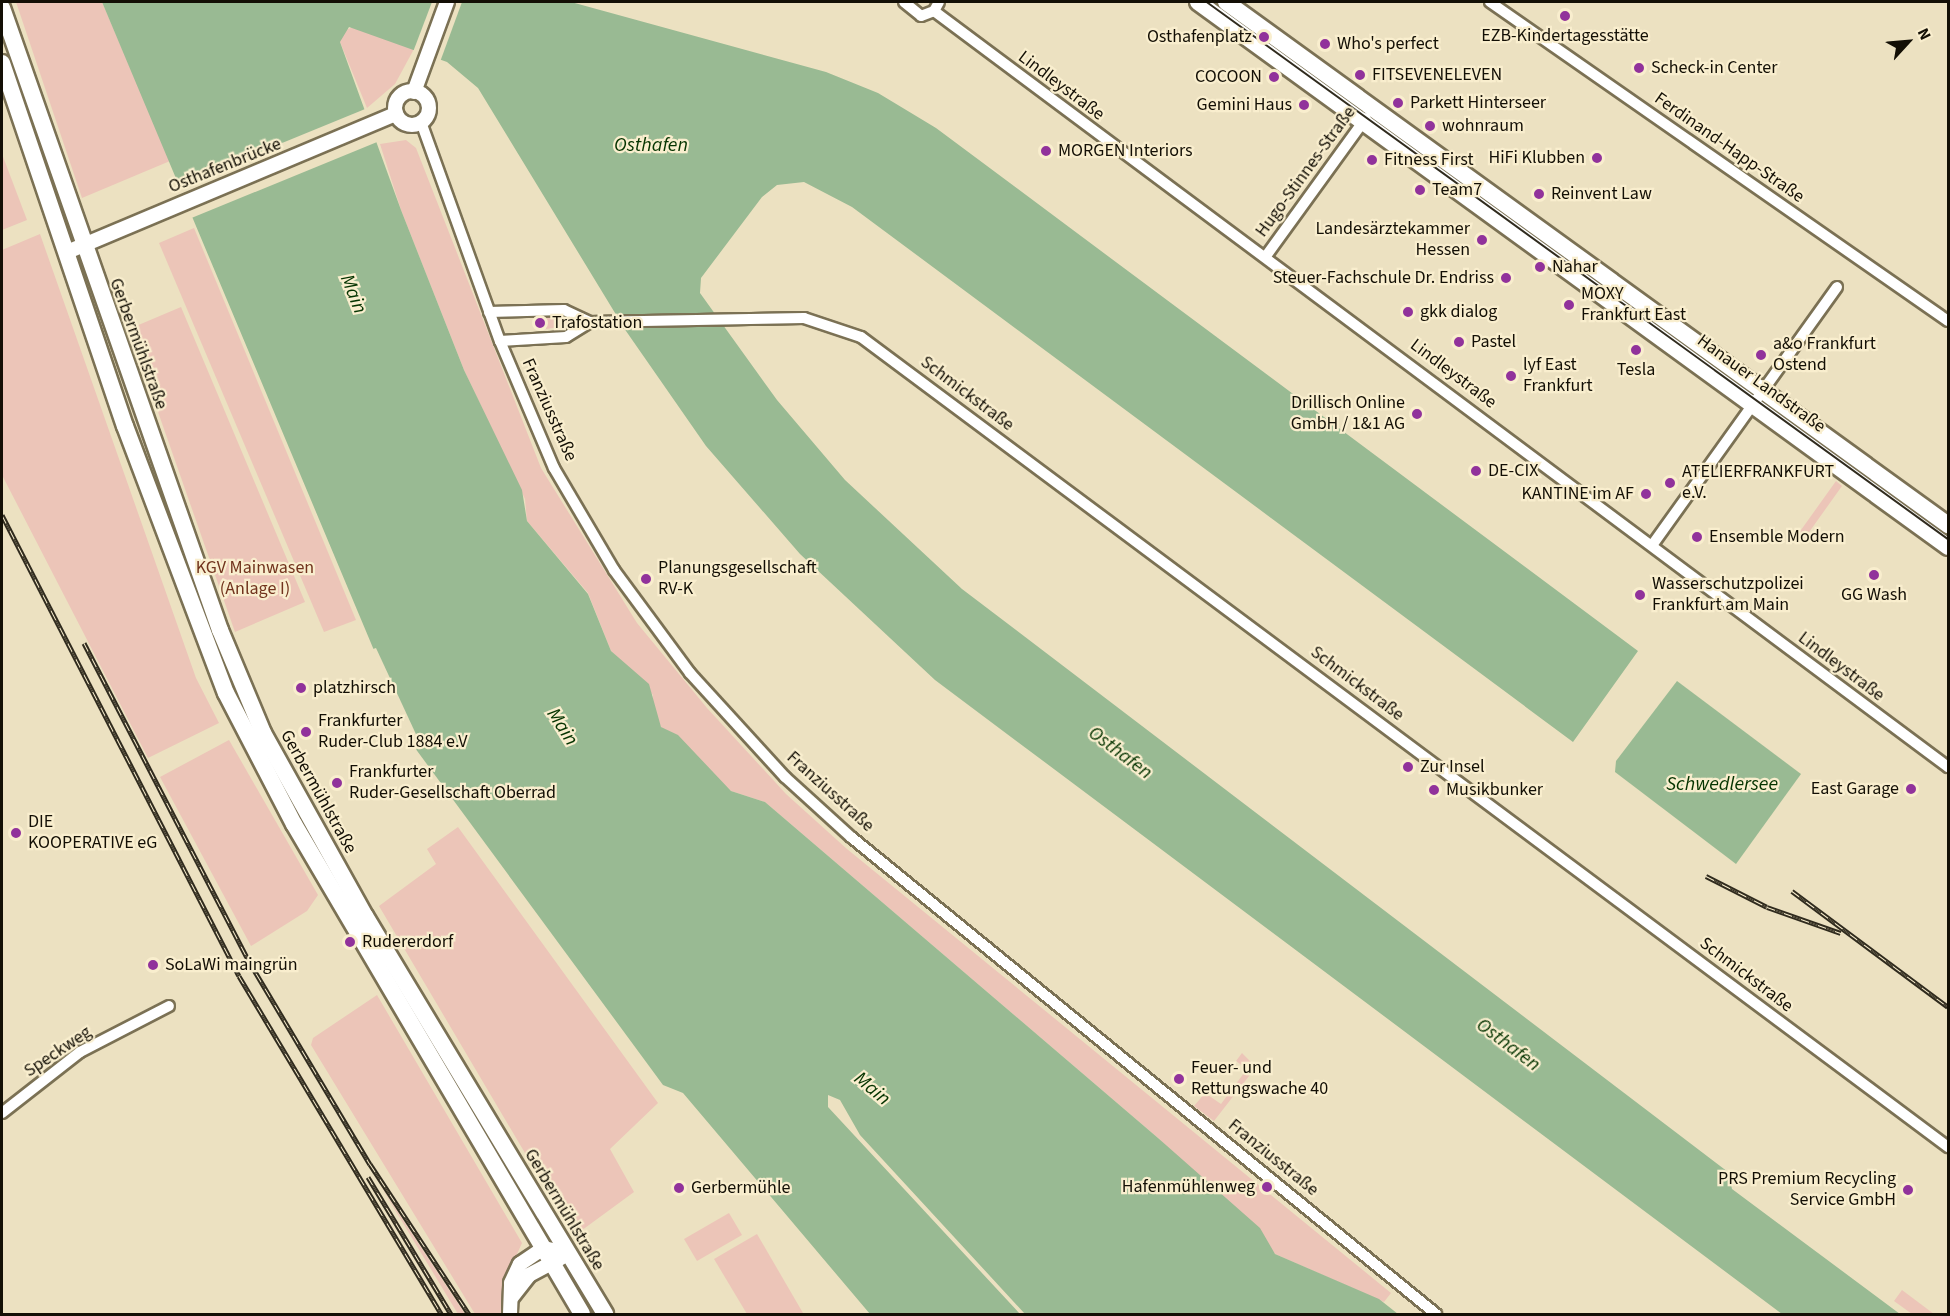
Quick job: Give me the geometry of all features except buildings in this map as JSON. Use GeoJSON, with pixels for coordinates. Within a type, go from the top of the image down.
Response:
{"type":"FeatureCollection","features":[{"type":"Feature","properties":{"kind":"main road","name":"Hanauer Landstraße"},"geometry":{"type":"LineString","coordinates":[[1198,2],[1368,115],[1759,396],[1948,525]]}},
{"type":"Feature","properties":{"kind":"main road","name":"Hanauer Landstraße"},"geometry":{"type":"LineString","coordinates":[[1226,2],[1368,115]]}},
{"type":"Feature","properties":{"kind":"main road","name":"Gerbermühlstraße"},"geometry":{"type":"LineString","coordinates":[[2,8],[75,249]]}},
{"type":"Feature","properties":{"kind":"main road","name":"Gerbermühlstraße"},"geometry":{"type":"LineString","coordinates":[[2,63],[243,689],[342,893],[582,1314]]}},
{"type":"Feature","properties":{"kind":"main road","name":"Hanauer Landstraße"},"geometry":{"type":"LineString","coordinates":[[1759,396],[1948,548]]}},
{"type":"Feature","properties":{"kind":"main road","name":"Gerbermühlstraße"},"geometry":{"type":"LineString","coordinates":[[342,893],[605,1314]]}},
{"type":"Feature","properties":{"kind":"street"},"geometry":{"type":"LineString","coordinates":[[421,122],[407,124],[396,114],[397,100],[414,92],[447,2]]}},
{"type":"Feature","properties":{"kind":"street"},"geometry":{"type":"LineString","coordinates":[[904,2],[915,15],[936,6]]}},
{"type":"Feature","properties":{"kind":"street","name":"Ferdinand-Happ-Straße"},"geometry":{"type":"LineString","coordinates":[[1490,2],[1506,6],[1948,321]]}},
{"type":"Feature","properties":{"kind":"street","name":"Lindleystraße"},"geometry":{"type":"LineString","coordinates":[[936,6],[1948,767]]}},
{"type":"Feature","properties":{"kind":"street","name":"Franziusstraße"},"geometry":{"type":"LineString","coordinates":[[414,92],[428,104],[421,122],[494,311],[500,341],[547,452],[595,540],[664,640],[752,744],[851,837],[1436,1314]]}},
{"type":"Feature","properties":{"kind":"street","name":"Osthafenbrücke"},"geometry":{"type":"LineString","coordinates":[[75,249],[396,114]]}},
{"type":"Feature","properties":{"kind":"street","name":"Hugo-Stinnes-Straße"},"geometry":{"type":"LineString","coordinates":[[1266,256],[1368,115]]}},
{"type":"Feature","properties":{"kind":"street"},"geometry":{"type":"LineString","coordinates":[[1653,544],[1837,287]]}},
{"type":"Feature","properties":{"kind":"street"},"geometry":{"type":"LineString","coordinates":[[494,311],[564,310],[590,322]]}},
{"type":"Feature","properties":{"kind":"street","name":"Schmickstraße"},"geometry":{"type":"LineString","coordinates":[[590,322],[718,319],[815,320],[870,343],[1948,1147]]}},
{"type":"Feature","properties":{"kind":"street"},"geometry":{"type":"LineString","coordinates":[[500,341],[566,337],[590,322]]}},
{"type":"Feature","properties":{"kind":"street","name":"Speckweg"},"geometry":{"type":"LineString","coordinates":[[2,1113],[80,1052],[169,1006]]}},
{"type":"Feature","properties":{"kind":"street"},"geometry":{"type":"LineString","coordinates":[[509,1310],[522,1281],[548,1255],[569,1254]]}},
{"type":"Feature","properties":{"kind":"green space"},"geometry":{"type":"Polygon","coordinates":[[[16,2],[102,2],[170,161],[82,198],[16,2]]]}},
{"type":"Feature","properties":{"kind":"green space"},"geometry":{"type":"Polygon","coordinates":[[[356,26],[414,49],[395,84],[367,108],[340,42],[343,31],[356,26]]]}},
{"type":"Feature","properties":{"kind":"green space"},"geometry":{"type":"Polygon","coordinates":[[[406,140],[416,148],[541,468],[637,623],[707,708],[786,794],[847,849],[1391,1293],[1384,1302],[1275,1254],[1158,1138],[765,802],[731,791],[661,727],[651,709],[653,695],[611,651],[588,593],[527,521],[525,499],[464,370],[401,210],[380,144],[406,140]]]}},
{"type":"Feature","properties":{"kind":"green space"},"geometry":{"type":"Polygon","coordinates":[[[2,154],[27,220],[2,230],[2,154]]]}},
{"type":"Feature","properties":{"kind":"green space"},"geometry":{"type":"Polygon","coordinates":[[[194,228],[356,620],[324,632],[159,243],[194,228]]]}},
{"type":"Feature","properties":{"kind":"green space"},"geometry":{"type":"Polygon","coordinates":[[[40,234],[196,678],[219,723],[148,758],[2,475],[2,250],[40,234]]]}},
{"type":"Feature","properties":{"kind":"green space","name":"KGV Mainwasen (Anlage I)"},"geometry":{"type":"Polygon","coordinates":[[[181,307],[305,602],[235,632],[129,329],[181,307]]]}},
{"type":"Feature","properties":{"kind":"green space"},"geometry":{"type":"Polygon","coordinates":[[[546,315],[569,315],[574,325],[546,329],[546,315]]]}},
{"type":"Feature","properties":{"kind":"green space"},"geometry":{"type":"Polygon","coordinates":[[[1836,481],[1842,486],[1802,542],[1796,537],[1836,481]]]}},
{"type":"Feature","properties":{"kind":"green space"},"geometry":{"type":"Polygon","coordinates":[[[229,740],[318,895],[307,911],[251,946],[160,777],[229,740]]]}},
{"type":"Feature","properties":{"kind":"green space"},"geometry":{"type":"Polygon","coordinates":[[[458,827],[658,1103],[610,1149],[634,1192],[574,1236],[379,906],[436,864],[427,849],[458,827]]]}},
{"type":"Feature","properties":{"kind":"green space"},"geometry":{"type":"Polygon","coordinates":[[[377,995],[522,1243],[503,1285],[501,1314],[475,1314],[311,1045],[313,1038],[377,995]]]}},
{"type":"Feature","properties":{"kind":"green space"},"geometry":{"type":"Polygon","coordinates":[[[1242,1053],[1256,1067],[1214,1121],[1194,1106],[1205,1093],[1221,1104],[1247,1069],[1236,1061],[1242,1053]]]}},
{"type":"Feature","properties":{"kind":"green space"},"geometry":{"type":"Polygon","coordinates":[[[380,1185],[465,1314],[458,1314],[380,1185]]]}},
{"type":"Feature","properties":{"kind":"green space"},"geometry":{"type":"Polygon","coordinates":[[[729,1213],[742,1235],[697,1261],[684,1239],[729,1213]]]}},
{"type":"Feature","properties":{"kind":"green space"},"geometry":{"type":"Polygon","coordinates":[[[757,1234],[803,1313],[747,1314],[714,1259],[757,1234]]]}},
{"type":"Feature","properties":{"kind":"green space"},"geometry":{"type":"Polygon","coordinates":[[[1902,1290],[1934,1314],[1912,1314],[1894,1301],[1902,1290]]]}},
{"type":"Feature","properties":{"kind":"water"},"geometry":{"type":"Polygon","coordinates":[[[102,2],[571,2],[826,72],[878,93],[936,128],[1638,651],[1573,742],[852,207],[804,182],[777,185],[762,197],[701,278],[700,293],[777,400],[845,480],[962,589],[1728,1172],[1732,1189],[1900,1314],[1782,1314],[935,680],[800,554],[706,446],[626,331],[478,88],[447,62],[349,27],[340,42],[401,210],[464,370],[522,490],[527,521],[588,594],[611,651],[649,684],[661,727],[678,735],[731,791],[765,802],[1158,1138],[1260,1228],[1275,1254],[1379,1299],[1398,1314],[1025,1314],[860,1135],[840,1100],[828,1095],[828,1107],[1020,1314],[870,1314],[683,1093],[663,1085],[415,748],[102,2]]]}},
{"type":"Feature","properties":{"kind":"water","name":"Schwedlersee"},"geometry":{"type":"Polygon","coordinates":[[[1677,681],[1801,774],[1736,864],[1615,772],[1616,761],[1677,681]]]}},
{"type":"Feature","properties":{"kind":"pier"},"geometry":{"type":"Polygon","coordinates":[[[432,2],[462,2],[440,62],[413,52],[432,2]]]}},
{"type":"Feature","properties":{"kind":"pier"},"geometry":{"type":"Polygon","coordinates":[[[370,107],[382,140],[189,219],[177,186],[370,107]]]}},
{"type":"Feature","properties":{"kind":"pier"},"geometry":{"type":"Polygon","coordinates":[[[376,648],[421,745],[415,748],[370,650],[376,648]]]}},
{"type":"Feature","properties":{"kind":"tram line"},"geometry":{"type":"LineString","coordinates":[[1207,2],[1948,539]]}},
{"type":"Feature","properties":{"kind":"railway"},"geometry":{"type":"LineString","coordinates":[[2,515],[239,976],[441,1314]]}},
{"type":"Feature","properties":{"kind":"railway"},"geometry":{"type":"LineString","coordinates":[[84,643],[247,958],[370,1164],[469,1314]]}},
{"type":"Feature","properties":{"kind":"railway"},"geometry":{"type":"LineString","coordinates":[[1706,876],[1767,907],[1841,933]]}},
{"type":"Feature","properties":{"kind":"railway"},"geometry":{"type":"LineString","coordinates":[[1792,891],[1948,1007]]}},
{"type":"Feature","properties":{"kind":"railway"},"geometry":{"type":"LineString","coordinates":[[368,1177],[451,1314]]}},
{"type":"Feature","properties":{"kind":"place","name":"EZB-Kindertagesstätte"},"geometry":{"type":"Point","coordinates":[1565,16]}},
{"type":"Feature","properties":{"kind":"place","name":"Osthafenplatz"},"geometry":{"type":"Point","coordinates":[1264,37]}},
{"type":"Feature","properties":{"kind":"place","name":"Who's perfect"},"geometry":{"type":"Point","coordinates":[1325,44]}},
{"type":"Feature","properties":{"kind":"place","name":"Scheck-in Center"},"geometry":{"type":"Point","coordinates":[1639,68]}},
{"type":"Feature","properties":{"kind":"place","name":"FITSEVENELEVEN"},"geometry":{"type":"Point","coordinates":[1360,75]}},
{"type":"Feature","properties":{"kind":"place","name":"COCOON"},"geometry":{"type":"Point","coordinates":[1274,77]}},
{"type":"Feature","properties":{"kind":"place","name":"Parkett Hinterseer"},"geometry":{"type":"Point","coordinates":[1398,103]}},
{"type":"Feature","properties":{"kind":"place","name":"Gemini Haus"},"geometry":{"type":"Point","coordinates":[1304,105]}},
{"type":"Feature","properties":{"kind":"place","name":"wohnraum"},"geometry":{"type":"Point","coordinates":[1430,126]}},
{"type":"Feature","properties":{"kind":"place","name":"MORGEN Interiors"},"geometry":{"type":"Point","coordinates":[1046,151]}},
{"type":"Feature","properties":{"kind":"place","name":"HiFi Klubben"},"geometry":{"type":"Point","coordinates":[1597,158]}},
{"type":"Feature","properties":{"kind":"place","name":"Fitness First"},"geometry":{"type":"Point","coordinates":[1372,160]}},
{"type":"Feature","properties":{"kind":"place","name":"Team7"},"geometry":{"type":"Point","coordinates":[1420,190]}},
{"type":"Feature","properties":{"kind":"place","name":"Reinvent Law"},"geometry":{"type":"Point","coordinates":[1539,194]}},
{"type":"Feature","properties":{"kind":"place","name":"Landesärztekammer Hessen"},"geometry":{"type":"Point","coordinates":[1482,240]}},
{"type":"Feature","properties":{"kind":"place","name":"Nahar"},"geometry":{"type":"Point","coordinates":[1540,267]}},
{"type":"Feature","properties":{"kind":"place","name":"Steuer-Fachschule Dr. Endriss"},"geometry":{"type":"Point","coordinates":[1506,278]}},
{"type":"Feature","properties":{"kind":"place","name":"MOXY Frankfurt East"},"geometry":{"type":"Point","coordinates":[1569,305]}},
{"type":"Feature","properties":{"kind":"place","name":"gkk dialog"},"geometry":{"type":"Point","coordinates":[1408,312]}},
{"type":"Feature","properties":{"kind":"place","name":"Trafostation"},"geometry":{"type":"Point","coordinates":[540,323]}},
{"type":"Feature","properties":{"kind":"place","name":"Pastel"},"geometry":{"type":"Point","coordinates":[1459,342]}},
{"type":"Feature","properties":{"kind":"place","name":"Tesla"},"geometry":{"type":"Point","coordinates":[1636,350]}},
{"type":"Feature","properties":{"kind":"place","name":"a&o Frankfurt Ostend"},"geometry":{"type":"Point","coordinates":[1761,355]}},
{"type":"Feature","properties":{"kind":"place","name":"lyf East Frankfurt"},"geometry":{"type":"Point","coordinates":[1511,376]}},
{"type":"Feature","properties":{"kind":"place","name":"Drillisch Online GmbH / 1&1 AG"},"geometry":{"type":"Point","coordinates":[1417,414]}},
{"type":"Feature","properties":{"kind":"place","name":"DE-CIX"},"geometry":{"type":"Point","coordinates":[1476,471]}},
{"type":"Feature","properties":{"kind":"place","name":"ATELIERFRANKFURT e.V."},"geometry":{"type":"Point","coordinates":[1670,483]}},
{"type":"Feature","properties":{"kind":"place","name":"KANTINE im AF"},"geometry":{"type":"Point","coordinates":[1646,494]}},
{"type":"Feature","properties":{"kind":"place","name":"Ensemble Modern"},"geometry":{"type":"Point","coordinates":[1697,537]}},
{"type":"Feature","properties":{"kind":"place","name":"GG Wash"},"geometry":{"type":"Point","coordinates":[1874,575]}},
{"type":"Feature","properties":{"kind":"place","name":"Planungsgesellschaft RV-K"},"geometry":{"type":"Point","coordinates":[646,579]}},
{"type":"Feature","properties":{"kind":"place","name":"Wasserschutzpolizei Frankfurt am Main"},"geometry":{"type":"Point","coordinates":[1640,595]}},
{"type":"Feature","properties":{"kind":"place","name":"platzhirsch"},"geometry":{"type":"Point","coordinates":[301,688]}},
{"type":"Feature","properties":{"kind":"place","name":"Frankfurter Ruder-Club 1884 e.V"},"geometry":{"type":"Point","coordinates":[306,732]}},
{"type":"Feature","properties":{"kind":"place","name":"Zur Insel"},"geometry":{"type":"Point","coordinates":[1408,767]}},
{"type":"Feature","properties":{"kind":"place","name":"Frankfurter Ruder-Gesellschaft Oberrad"},"geometry":{"type":"Point","coordinates":[337,783]}},
{"type":"Feature","properties":{"kind":"place","name":"East Garage"},"geometry":{"type":"Point","coordinates":[1911,789]}},
{"type":"Feature","properties":{"kind":"place","name":"Musikbunker"},"geometry":{"type":"Point","coordinates":[1434,790]}},
{"type":"Feature","properties":{"kind":"place","name":"DIE KOOPERATIVE eG"},"geometry":{"type":"Point","coordinates":[16,833]}},
{"type":"Feature","properties":{"kind":"place","name":"Rudererdorf"},"geometry":{"type":"Point","coordinates":[350,942]}},
{"type":"Feature","properties":{"kind":"place","name":"SoLaWi maingrün"},"geometry":{"type":"Point","coordinates":[153,965]}},
{"type":"Feature","properties":{"kind":"place","name":"Feuer- und Rettungswache 40"},"geometry":{"type":"Point","coordinates":[1179,1079]}},
{"type":"Feature","properties":{"kind":"place","name":"Hafenmühlenweg"},"geometry":{"type":"Point","coordinates":[1267,1187]}},
{"type":"Feature","properties":{"kind":"place","name":"Gerbermühle"},"geometry":{"type":"Point","coordinates":[679,1188]}},
{"type":"Feature","properties":{"kind":"place","name":"PRS Premium Recycling Service GmbH"},"geometry":{"type":"Point","coordinates":[1908,1190]}},
{"type":"Feature","properties":{"kind":"water label","name":"Osthafen"},"geometry":{"type":"Point","coordinates":[651,145]}},
{"type":"Feature","properties":{"kind":"water label","name":"Main"},"geometry":{"type":"Point","coordinates":[353,294]}},
{"type":"Feature","properties":{"kind":"water label","name":"Main"},"geometry":{"type":"Point","coordinates":[562,727]}},
{"type":"Feature","properties":{"kind":"water label","name":"Osthafen"},"geometry":{"type":"Point","coordinates":[1120,753]}},
{"type":"Feature","properties":{"kind":"water label","name":"Osthafen"},"geometry":{"type":"Point","coordinates":[1508,1045]}},
{"type":"Feature","properties":{"kind":"water label","name":"Main"},"geometry":{"type":"Point","coordinates":[872,1089]}}]}
